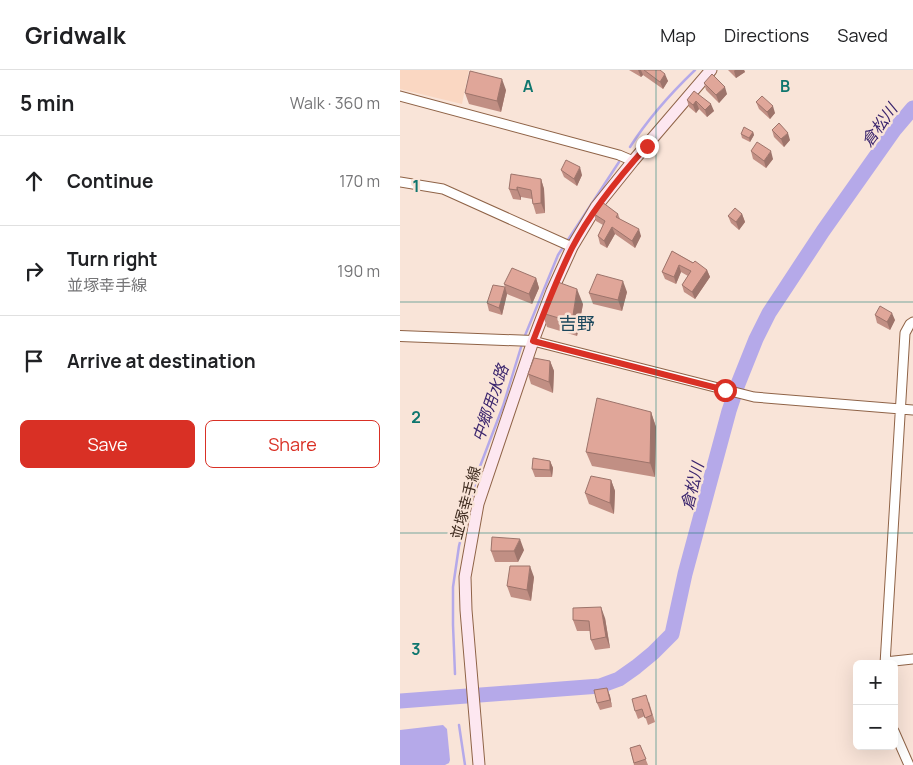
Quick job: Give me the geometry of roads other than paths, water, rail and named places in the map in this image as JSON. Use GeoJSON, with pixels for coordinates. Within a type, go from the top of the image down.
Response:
{"type":"FeatureCollection","features":[{"type":"Feature","properties":{"kind":"main road","name":"並塚幸手線"},"geometry":{"type":"LineString","coordinates":[[479,765],[465,578],[469,546],[478,504],[533,341],[552,291],[572,247],[596,207],[633,160],[711,70]]}},
{"type":"Feature","properties":{"kind":"street"},"geometry":{"type":"LineString","coordinates":[[400,96],[628,157],[633,160]]}},
{"type":"Feature","properties":{"kind":"street"},"geometry":{"type":"LineString","coordinates":[[400,182],[443,189],[572,247]]}},
{"type":"Feature","properties":{"kind":"street"},"geometry":{"type":"LineString","coordinates":[[885,660],[905,333],[913,322]]}},
{"type":"Feature","properties":{"kind":"street"},"geometry":{"type":"LineString","coordinates":[[400,336],[533,341],[754,397],[913,410]]}},
{"type":"Feature","properties":{"kind":"street"},"geometry":{"type":"LineString","coordinates":[[898,661],[913,659]]}},
{"type":"Feature","properties":{"kind":"street"},"geometry":{"type":"LineString","coordinates":[[898,740],[909,765]]}},
{"type":"Feature","properties":{"kind":"waterway","name":"中郷用水路"},"geometry":{"type":"LineString","coordinates":[[630,147],[660,106],[695,70]]}},
{"type":"Feature","properties":{"kind":"waterway","name":"倉松川"},"geometry":{"type":"LineString","coordinates":[[400,701],[600,686],[619,679],[636,667],[672,634],[685,574],[729,411],[756,339],[769,313],[823,231],[895,129],[913,108]]}},
{"type":"Feature","properties":{"kind":"waterway","name":"中郷用水路"},"geometry":{"type":"LineString","coordinates":[[524,338],[558,255],[619,162]]}},
{"type":"Feature","properties":{"kind":"waterway","name":"中郷用水路"},"geometry":{"type":"LineString","coordinates":[[455,674],[453,587],[459,546],[479,469],[503,406],[522,344]]}},
{"type":"Feature","properties":{"kind":"waterway","name":"中郷用水路"},"geometry":{"type":"LineString","coordinates":[[459,725],[465,765]]}},
{"type":"Feature","properties":{"kind":"district","name":"吉野"},"geometry":{"type":"Point","coordinates":[577,324]}}]}
